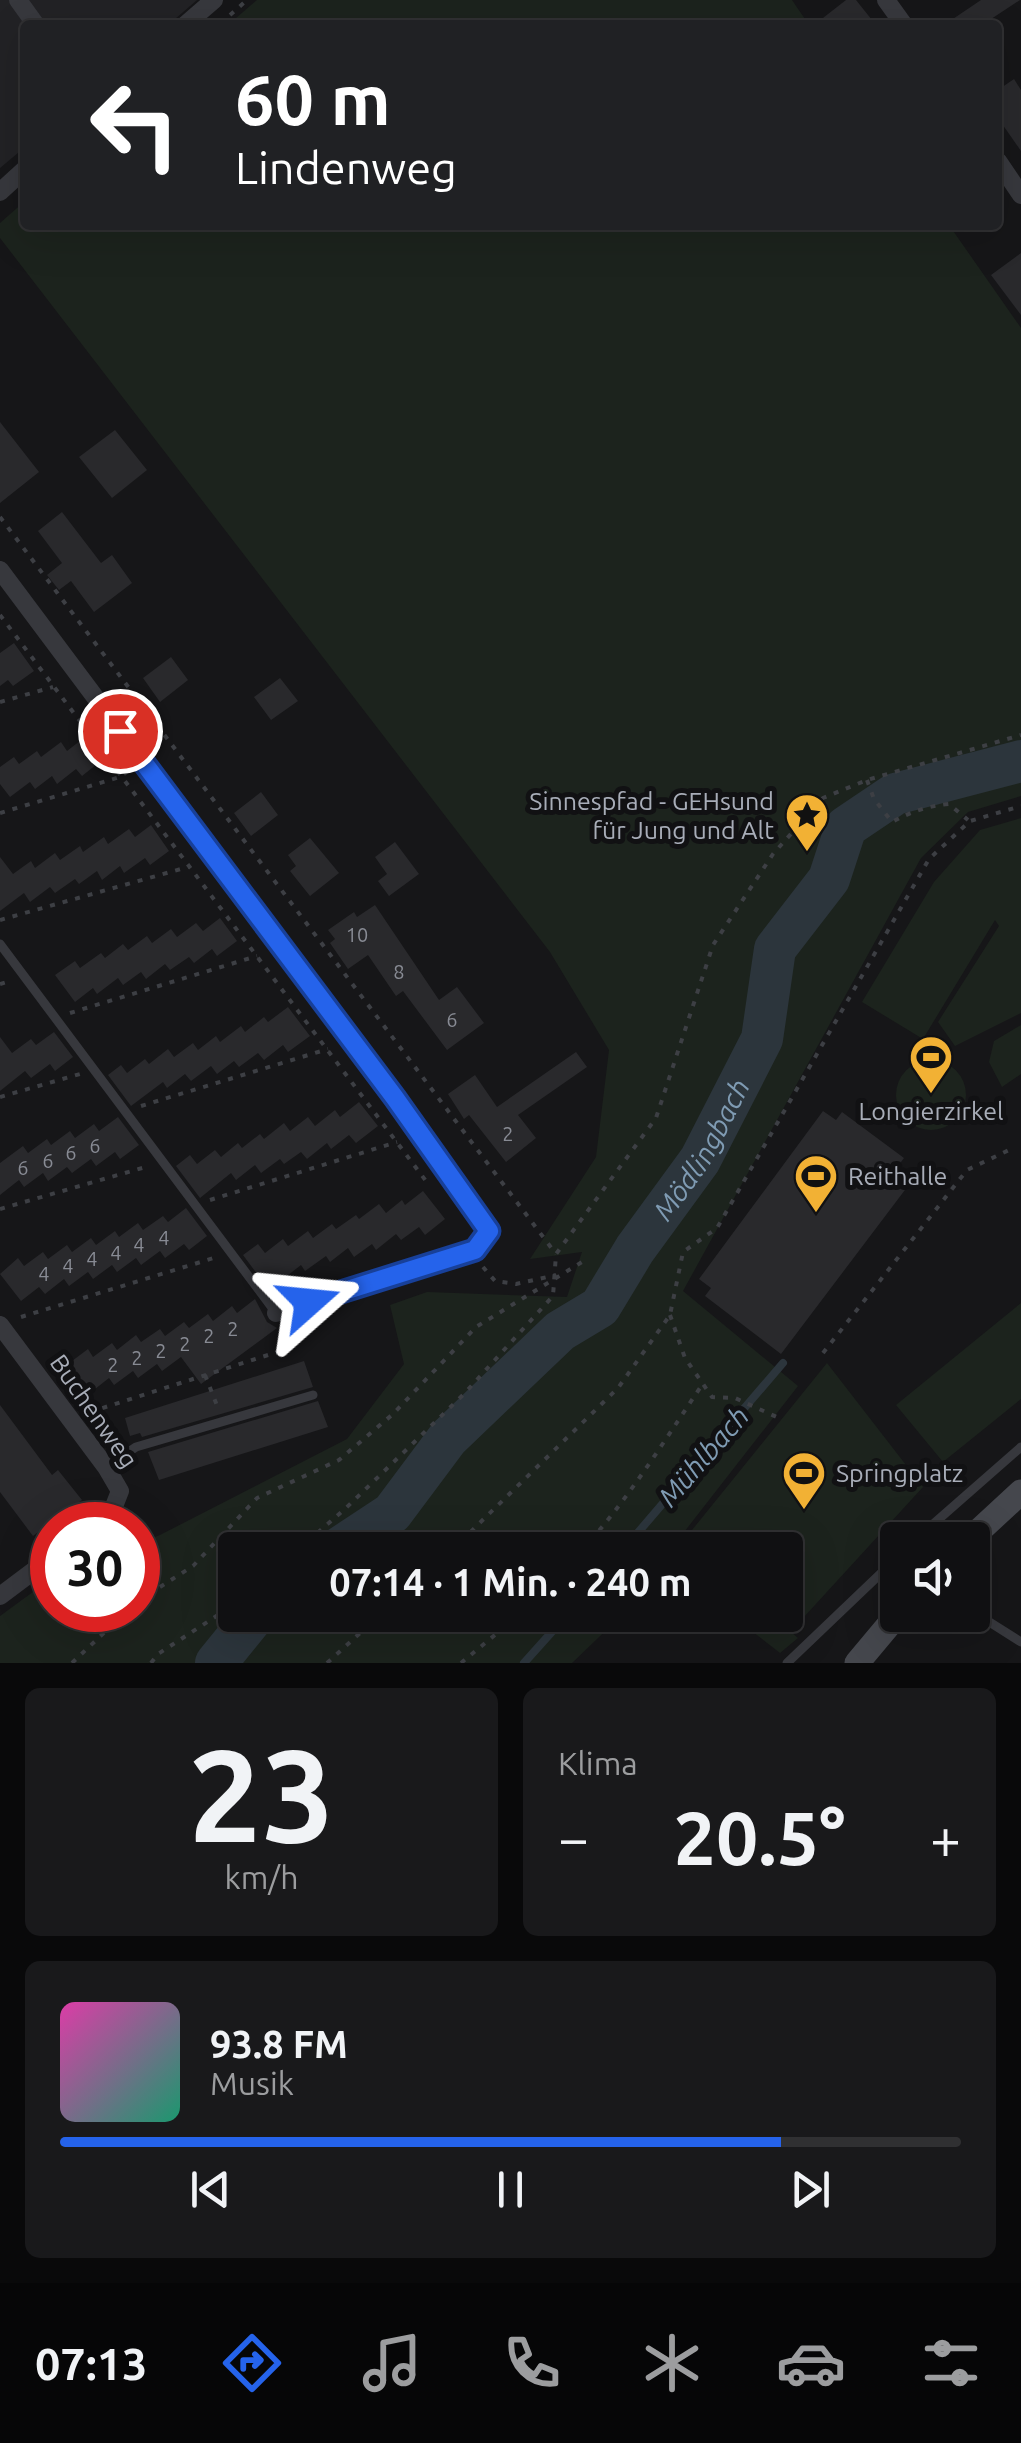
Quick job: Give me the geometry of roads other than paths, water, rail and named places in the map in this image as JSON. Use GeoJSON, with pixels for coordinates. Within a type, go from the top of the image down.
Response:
{"type":"FeatureCollection","features":[{"type":"Feature","properties":{"kind":"street"},"geometry":{"type":"LineString","coordinates":[[191,20],[214,0]]}},
{"type":"Feature","properties":{"kind":"street"},"geometry":{"type":"LineString","coordinates":[[1002,166],[1021,194]]}},
{"type":"Feature","properties":{"kind":"street"},"geometry":{"type":"LineString","coordinates":[[0,192],[20,174]]}},
{"type":"Feature","properties":{"kind":"street"},"geometry":{"type":"LineString","coordinates":[[0,570],[350,1037],[489,1231],[475,1250],[276,1313]]}},
{"type":"Feature","properties":{"kind":"street","name":"Buchenweg"},"geometry":{"type":"LineString","coordinates":[[2,1327],[106,1467],[120,1492],[116,1502]]}},
{"type":"Feature","properties":{"kind":"street"},"geometry":{"type":"LineString","coordinates":[[988,1522],[1021,1492]]}},
{"type":"Feature","properties":{"kind":"street"},"geometry":{"type":"LineString","coordinates":[[0,1596],[30,1573]]}},
{"type":"Feature","properties":{"kind":"street"},"geometry":{"type":"LineString","coordinates":[[857,1663],[883,1632]]}},
{"type":"Feature","properties":{"kind":"lane"},"geometry":{"type":"LineString","coordinates":[[0,944],[276,1313]]}},
{"type":"Feature","properties":{"kind":"lane"},"geometry":{"type":"LineString","coordinates":[[106,1467],[136,1447],[313,1394]]}},
{"type":"Feature","properties":{"kind":"lane"},"geometry":{"type":"LineString","coordinates":[[936,1522],[1021,1446]]}},
{"type":"Feature","properties":{"kind":"lane"},"geometry":{"type":"LineString","coordinates":[[787,1663],[880,1574]]}},
{"type":"Feature","properties":{"kind":"lane"},"geometry":{"type":"LineString","coordinates":[[990,1622],[1021,1642]]}},
{"type":"Feature","properties":{"kind":"waterway","name":"Mödlingbach"},"geometry":{"type":"LineString","coordinates":[[363,1532],[392,1513],[448,1438],[560,1331],[600,1307],[635,1249],[700,1160],[762,1039],[775,949],[829,879],[846,827],[895,794],[1021,761]]}},
{"type":"Feature","properties":{"kind":"waterway","name":"Mühlbach"},"geometry":{"type":"LineString","coordinates":[[638,1532],[783,1363]]}},
{"type":"Feature","properties":{"kind":"waterway","name":"Mödlingbach"},"geometry":{"type":"LineString","coordinates":[[216,1663],[241,1632]]}},
{"type":"Feature","properties":{"kind":"waterway","name":"Mühlbach"},"geometry":{"type":"LineString","coordinates":[[524,1663],[552,1632]]}},
{"type":"Feature","properties":{"kind":"place","name":"Sinnespfad - GEHsund für Jung und Alt"},"geometry":{"type":"Point","coordinates":[807,853]}},
{"type":"Feature","properties":{"kind":"place","name":"Longierzirkel"},"geometry":{"type":"Point","coordinates":[931,1095]}},
{"type":"Feature","properties":{"kind":"place","name":"Reithalle"},"geometry":{"type":"Point","coordinates":[816,1214]}},
{"type":"Feature","properties":{"kind":"place","name":"Springplatz"},"geometry":{"type":"Point","coordinates":[804,1511]}}]}
